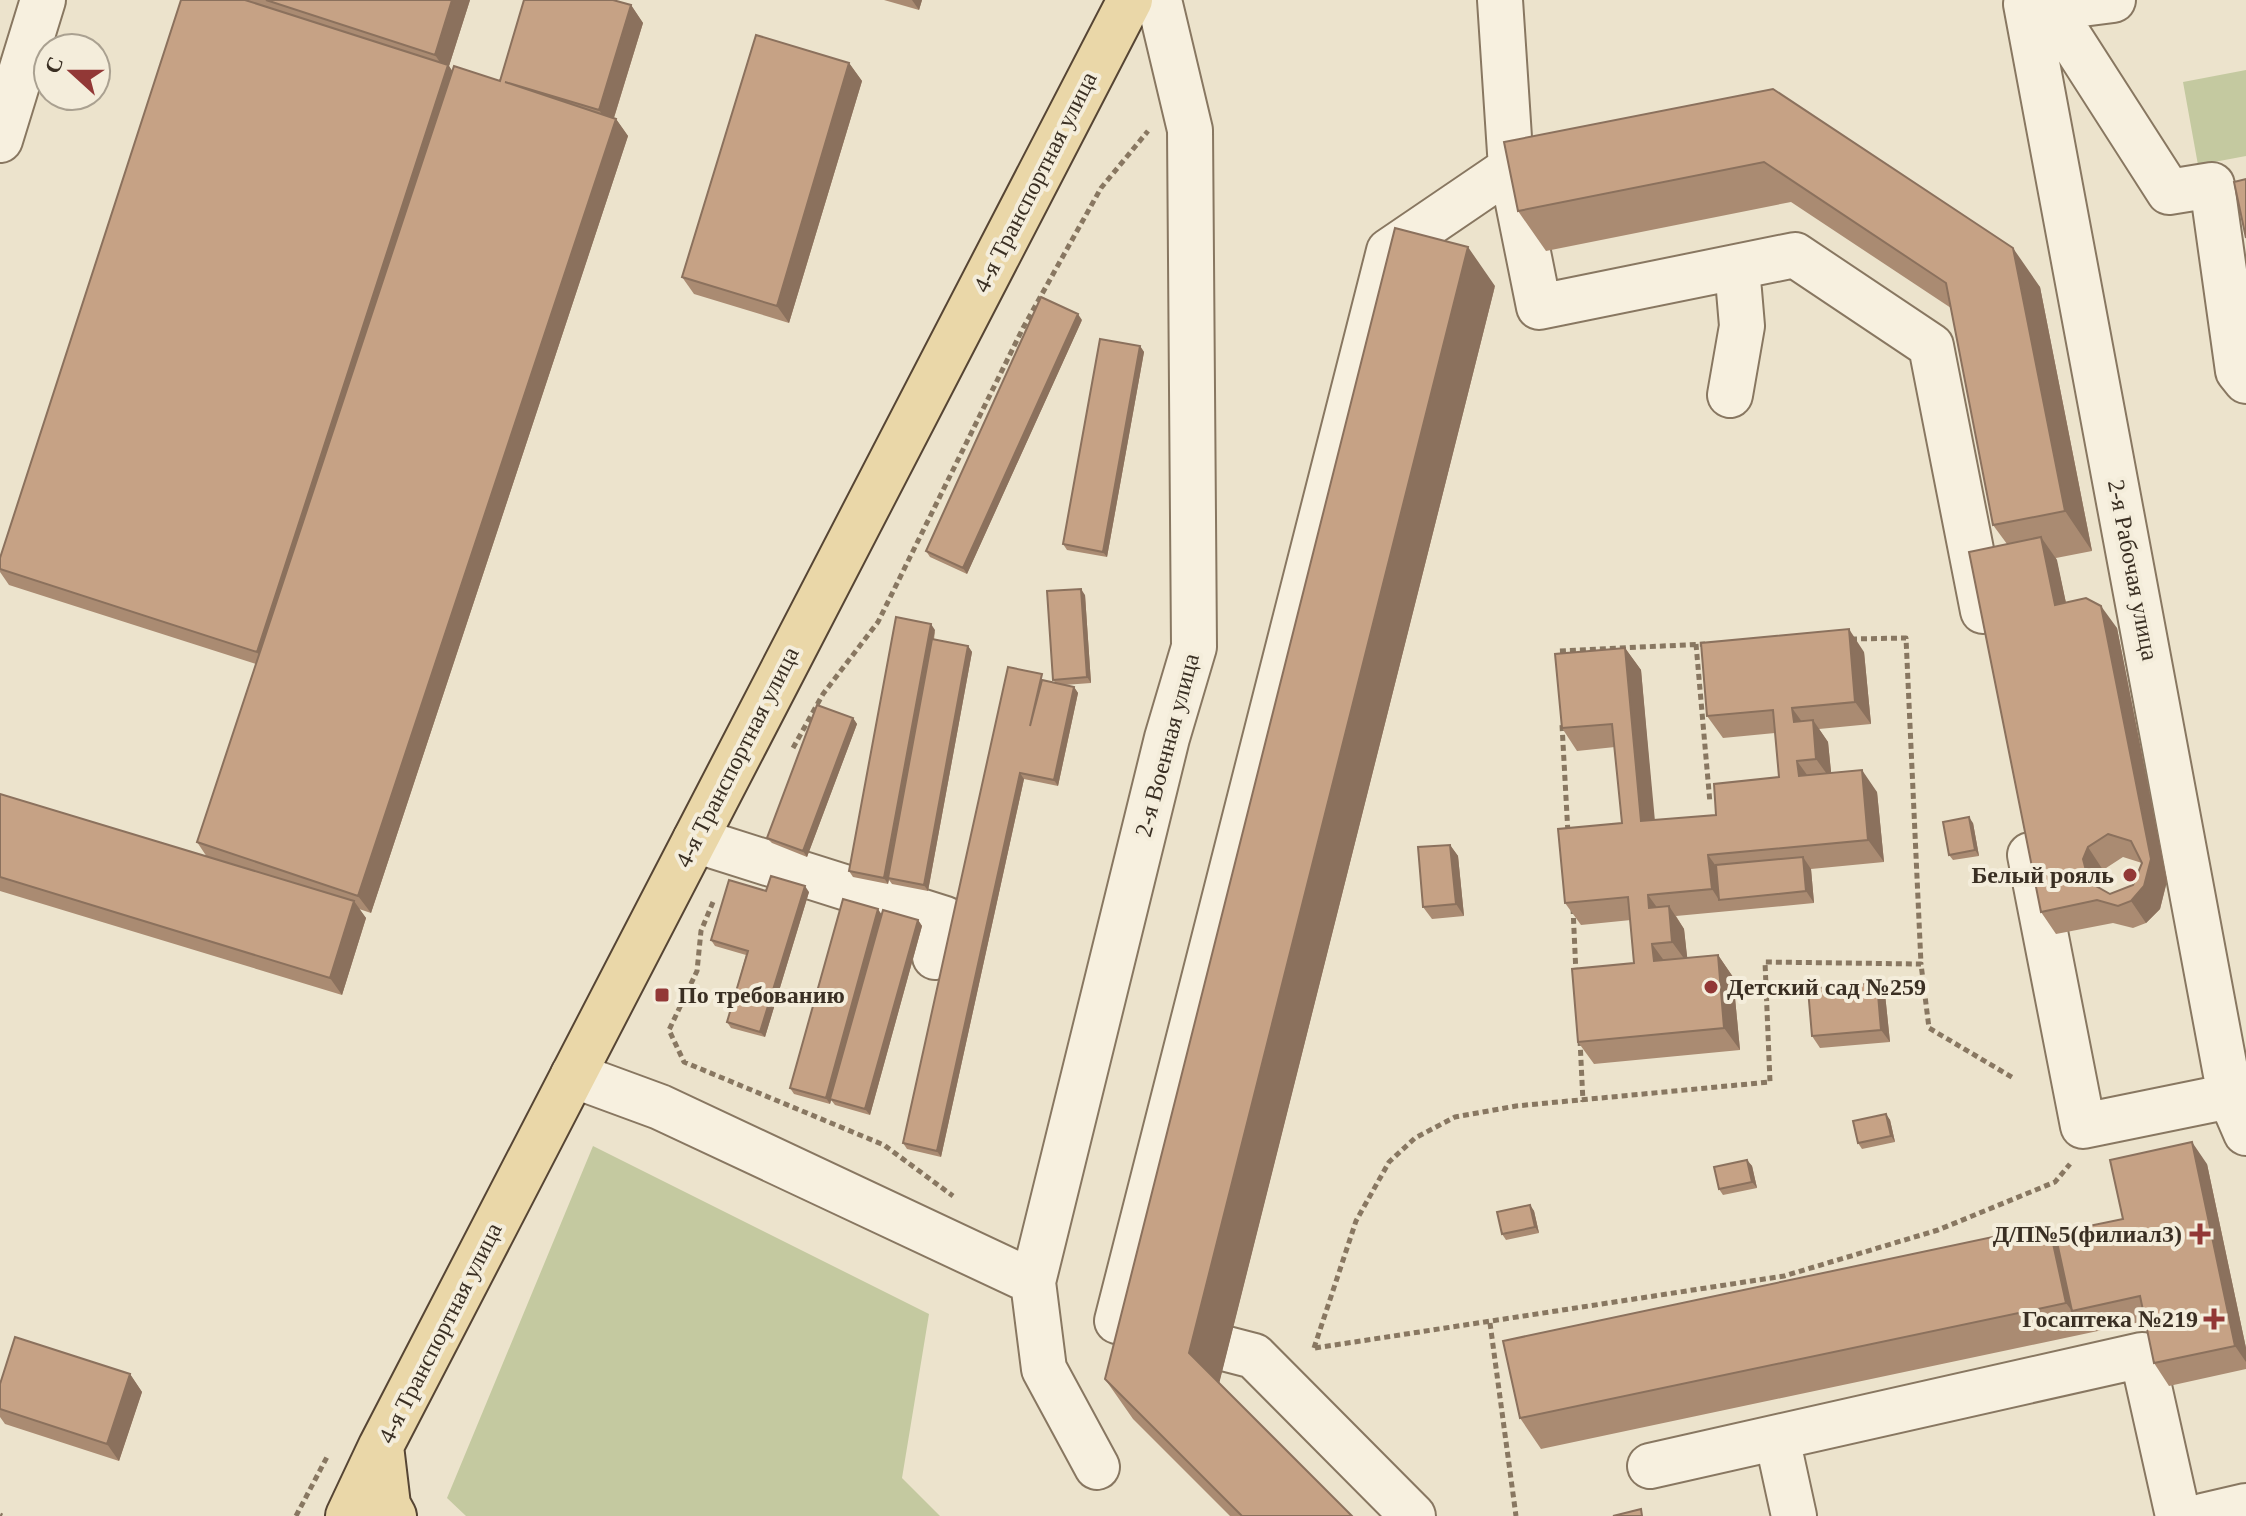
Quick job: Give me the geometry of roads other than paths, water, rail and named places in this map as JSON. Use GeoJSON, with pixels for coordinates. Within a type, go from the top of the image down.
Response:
{"type":"FeatureCollection","features":[{"type":"Feature","properties":{"kind":"main road","name":"4-я Транспортная улица"},"geometry":{"type":"LineString","coordinates":[[348,1516],[381,1446],[573,1075],[714,846],[1130,0]]}},
{"type":"Feature","properties":{"kind":"main road"},"geometry":{"type":"LineString","coordinates":[[381,1446],[388,1505],[394,1516]]}},
{"type":"Feature","properties":{"kind":"street"},"geometry":{"type":"LineString","coordinates":[[0,140],[43,0]]}},
{"type":"Feature","properties":{"kind":"street","name":"2-я Военная улица"},"geometry":{"type":"LineString","coordinates":[[1097,1467],[1044,1369],[1033,1282],[1164,753],[1194,647],[1190,130],[1159,0]]}},
{"type":"Feature","properties":{"kind":"street"},"geometry":{"type":"LineString","coordinates":[[1500,0],[1511,168],[1539,307],[1795,255],[1931,346],[1992,658]]}},
{"type":"Feature","properties":{"kind":"street"},"geometry":{"type":"LineString","coordinates":[[2026,4],[2113,0]]}},
{"type":"Feature","properties":{"kind":"street"},"geometry":{"type":"LineString","coordinates":[[2026,4],[2169,192],[2229,181],[2238,371],[2246,381]]}},
{"type":"Feature","properties":{"kind":"street","name":"2-я Рабочая улица"},"geometry":{"type":"LineString","coordinates":[[2026,4],[2238,1114]]}},
{"type":"Feature","properties":{"kind":"street"},"geometry":{"type":"LineString","coordinates":[[1154,1331],[1117,1321],[1389,251],[1511,168]]}},
{"type":"Feature","properties":{"kind":"street"},"geometry":{"type":"LineString","coordinates":[[1730,395],[1742,326],[1737,267]]}},
{"type":"Feature","properties":{"kind":"street"},"geometry":{"type":"LineString","coordinates":[[2022,814],[2083,1126],[2238,1114]]}},
{"type":"Feature","properties":{"kind":"street"},"geometry":{"type":"LineString","coordinates":[[714,846],[945,919],[935,957]]}},
{"type":"Feature","properties":{"kind":"street"},"geometry":{"type":"LineString","coordinates":[[573,1075],[660,1107],[1033,1282]]}},
{"type":"Feature","properties":{"kind":"street"},"geometry":{"type":"LineString","coordinates":[[1240,1353],[1413,1516]]}},
{"type":"Feature","properties":{"kind":"street"},"geometry":{"type":"LineString","coordinates":[[1650,1466],[2142,1355],[2178,1516]]}},
{"type":"Feature","properties":{"kind":"street"},"geometry":{"type":"LineString","coordinates":[[1777,1438],[1794,1516]]}},
{"type":"Feature","properties":{"kind":"street"},"geometry":{"type":"LineString","coordinates":[[2203,1516],[2246,1506]]}},
{"type":"Feature","properties":{"kind":"place","name":"Белый рояль"},"geometry":{"type":"Point","coordinates":[2130,875]}},
{"type":"Feature","properties":{"kind":"place","name":"Детский сад №259"},"geometry":{"type":"Point","coordinates":[1711,987]}},
{"type":"Feature","properties":{"kind":"place","name":"По требованию"},"geometry":{"type":"Point","coordinates":[662,995]}},
{"type":"Feature","properties":{"kind":"place","name":"Д/П№5(филиал3)"},"geometry":{"type":"Point","coordinates":[2200,1234]}},
{"type":"Feature","properties":{"kind":"place","name":"Госаптека №219"},"geometry":{"type":"Point","coordinates":[2214,1319]}}]}
